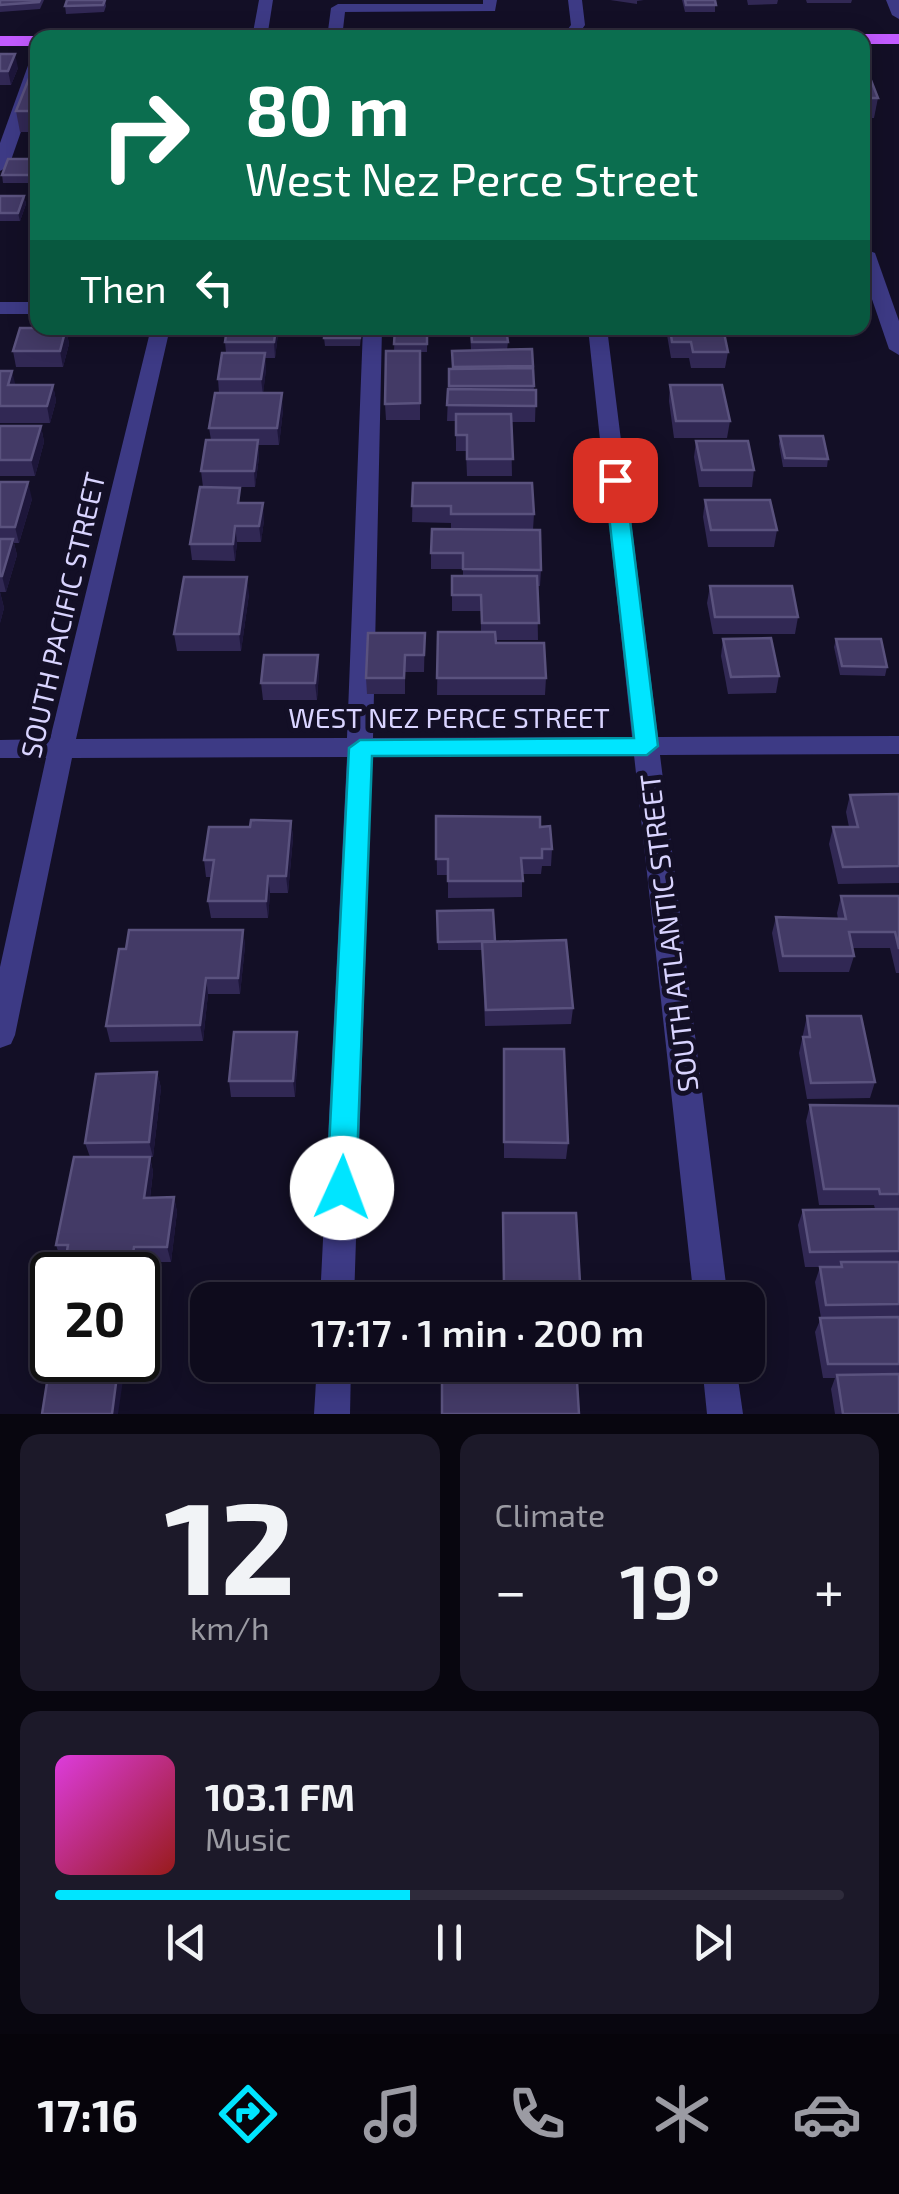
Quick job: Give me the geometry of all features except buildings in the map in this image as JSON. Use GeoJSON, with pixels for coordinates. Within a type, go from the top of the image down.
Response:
{"type":"FeatureCollection","features":[{"type":"Feature","properties":{"kind":"main road"},"geometry":{"type":"LineString","coordinates":[[870,40],[899,39]]}},
{"type":"Feature","properties":{"kind":"main road"},"geometry":{"type":"LineString","coordinates":[[0,41],[30,41]]}},
{"type":"Feature","properties":{"kind":"street"},"geometry":{"type":"LineString","coordinates":[[261,30],[266,0]]}},
{"type":"Feature","properties":{"kind":"street"},"geometry":{"type":"LineString","coordinates":[[335,30],[338,8],[490,8],[490,0]]}},
{"type":"Feature","properties":{"kind":"street"},"geometry":{"type":"LineString","coordinates":[[574,30],[578,25],[575,0]]}},
{"type":"Feature","properties":{"kind":"street"},"geometry":{"type":"LineString","coordinates":[[892,0],[899,14]]}},
{"type":"Feature","properties":{"kind":"street"},"geometry":{"type":"LineString","coordinates":[[0,166],[30,82]]}},
{"type":"Feature","properties":{"kind":"street"},"geometry":{"type":"LineString","coordinates":[[870,265],[899,349]]}},
{"type":"Feature","properties":{"kind":"street"},"geometry":{"type":"LineString","coordinates":[[0,308],[30,308]]}},
{"type":"Feature","properties":{"kind":"street","name":"SOUTH PACIFIC STREET"},"geometry":{"type":"LineString","coordinates":[[0,1035],[61,749],[158,335]]}},
{"type":"Feature","properties":{"kind":"street"},"geometry":{"type":"LineString","coordinates":[[337,1282],[360,748],[372,335]]}},
{"type":"Feature","properties":{"kind":"street","name":"SOUTH ATLANTIC STREET"},"geometry":{"type":"LineString","coordinates":[[598,335],[710,1282]]}},
{"type":"Feature","properties":{"kind":"street","name":"WEST NEZ PERCE STREET"},"geometry":{"type":"LineString","coordinates":[[0,749],[899,745]]}},
{"type":"Feature","properties":{"kind":"street"},"geometry":{"type":"LineString","coordinates":[[332,1414],[333,1382]]}},
{"type":"Feature","properties":{"kind":"street"},"geometry":{"type":"LineString","coordinates":[[721,1382],[725,1414]]}},
{"type":"Feature","properties":{"kind":"route"},"geometry":{"type":"LineString","coordinates":[[342,1188],[360,748],[647,746],[615,480]]}}]}
